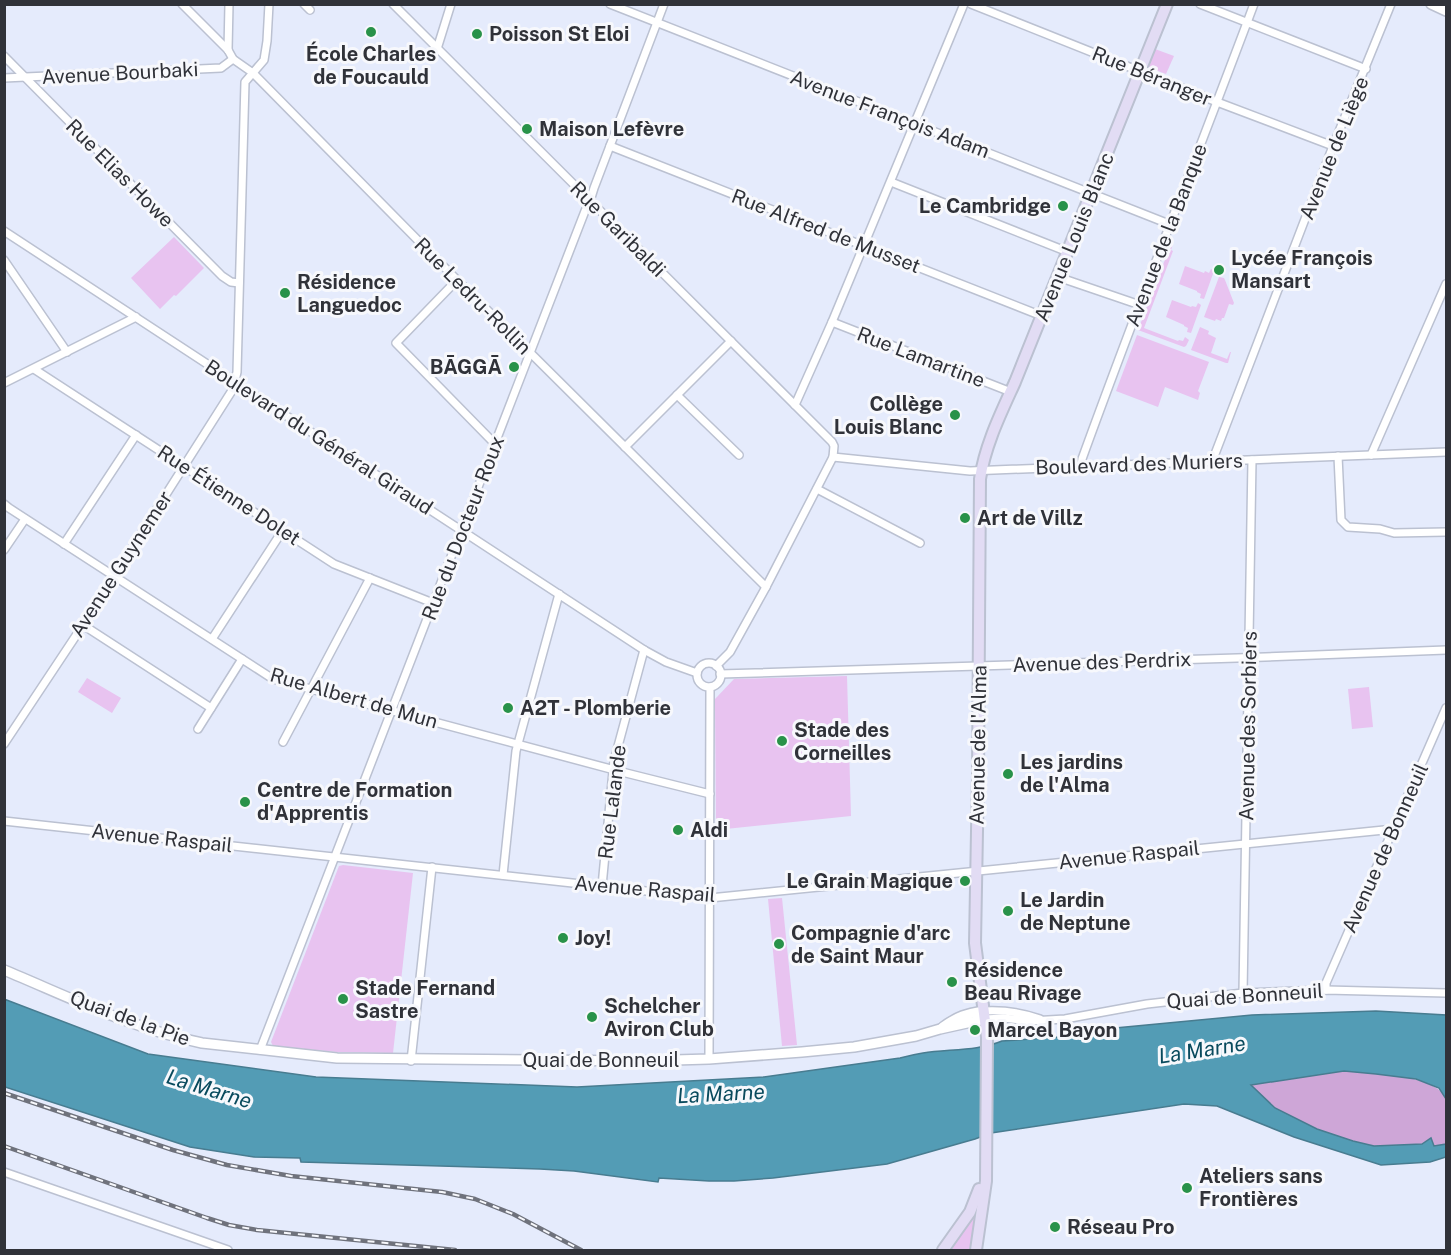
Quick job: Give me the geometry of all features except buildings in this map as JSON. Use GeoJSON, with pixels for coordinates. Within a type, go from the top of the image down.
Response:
{"type":"FeatureCollection","features":[{"type":"Feature","properties":{"kind":"main road","name":"Avenue Louis Blanc"},"geometry":{"type":"LineString","coordinates":[[981,470],[985,454],[1167,4]]}},
{"type":"Feature","properties":{"kind":"main road","name":"Avenue de l'Alma"},"geometry":{"type":"LineString","coordinates":[[981,470],[975,943],[987,1037],[986,1147]]}},
{"type":"Feature","properties":{"kind":"main road"},"geometry":{"type":"LineString","coordinates":[[943,1251],[974,1204],[980,1185],[986,1147]]}},
{"type":"Feature","properties":{"kind":"main road"},"geometry":{"type":"LineString","coordinates":[[976,1251],[986,1181],[986,1147]]}},
{"type":"Feature","properties":{"kind":"street","name":"Rue Ledru-Rollin"},"geometry":{"type":"LineString","coordinates":[[182,4],[228,50],[233,58],[253,73],[457,280],[766,587]]}},
{"type":"Feature","properties":{"kind":"street"},"geometry":{"type":"LineString","coordinates":[[228,50],[229,4]]}},
{"type":"Feature","properties":{"kind":"street"},"geometry":{"type":"LineString","coordinates":[[235,382],[245,82],[264,60],[269,4]]}},
{"type":"Feature","properties":{"kind":"street"},"geometry":{"type":"LineString","coordinates":[[304,4],[310,10]]}},
{"type":"Feature","properties":{"kind":"street","name":"Rue Garibaldi"},"geometry":{"type":"LineString","coordinates":[[393,4],[832,442],[833,457]]}},
{"type":"Feature","properties":{"kind":"street"},"geometry":{"type":"LineString","coordinates":[[437,49],[452,4]]}},
{"type":"Feature","properties":{"kind":"street","name":"Avenue François Adam"},"geometry":{"type":"LineString","coordinates":[[610,4],[1169,224]]}},
{"type":"Feature","properties":{"kind":"street","name":"Rue du Docteur Roux"},"geometry":{"type":"LineString","coordinates":[[260,1050],[590,201],[664,4]]}},
{"type":"Feature","properties":{"kind":"street"},"geometry":{"type":"LineString","coordinates":[[795,405],[832,322],[964,4]]}},
{"type":"Feature","properties":{"kind":"street","name":"Rue Béranger"},"geometry":{"type":"LineString","coordinates":[[970,4],[1333,146]]}},
{"type":"Feature","properties":{"kind":"street"},"geometry":{"type":"LineString","coordinates":[[1200,4],[1366,69]]}},
{"type":"Feature","properties":{"kind":"street","name":"Avenue de la Banque"},"geometry":{"type":"LineString","coordinates":[[1081,466],[1109,384],[1254,4]]}},
{"type":"Feature","properties":{"kind":"street","name":"Avenue de Liège"},"geometry":{"type":"LineString","coordinates":[[1215,461],[1215,454],[1333,146],[1391,4]]}},
{"type":"Feature","properties":{"kind":"street"},"geometry":{"type":"LineString","coordinates":[[1431,4],[1446,11]]}},
{"type":"Feature","properties":{"kind":"street","name":"Rue Elias Howe"},"geometry":{"type":"LineString","coordinates":[[4,56],[222,276],[231,282],[239,283]]}},
{"type":"Feature","properties":{"kind":"street","name":"Avenue Bourbaki"},"geometry":{"type":"LineString","coordinates":[[4,78],[221,68],[233,58]]}},
{"type":"Feature","properties":{"kind":"street","name":"Rue Alfred de Musset"},"geometry":{"type":"LineString","coordinates":[[610,146],[1042,316]]}},
{"type":"Feature","properties":{"kind":"street"},"geometry":{"type":"LineString","coordinates":[[891,182],[1068,252]]}},
{"type":"Feature","properties":{"kind":"street","name":"Boulevard du Général Giraud"},"geometry":{"type":"LineString","coordinates":[[4,231],[644,650],[666,662],[697,672]]}},
{"type":"Feature","properties":{"kind":"street"},"geometry":{"type":"LineString","coordinates":[[4,260],[67,352]]}},
{"type":"Feature","properties":{"kind":"street"},"geometry":{"type":"LineString","coordinates":[[1058,277],[1140,305]]}},
{"type":"Feature","properties":{"kind":"street"},"geometry":{"type":"LineString","coordinates":[[457,280],[396,343],[495,444]]}},
{"type":"Feature","properties":{"kind":"street"},"geometry":{"type":"LineString","coordinates":[[1371,455],[1446,284]]}},
{"type":"Feature","properties":{"kind":"street"},"geometry":{"type":"LineString","coordinates":[[4,383],[136,317]]}},
{"type":"Feature","properties":{"kind":"street","name":"Rue Lamartine"},"geometry":{"type":"LineString","coordinates":[[832,322],[1011,392]]}},
{"type":"Feature","properties":{"kind":"street"},"geometry":{"type":"LineString","coordinates":[[625,447],[731,341]]}},
{"type":"Feature","properties":{"kind":"street","name":"Rue Étienne Dolet"},"geometry":{"type":"LineString","coordinates":[[34,369],[334,564],[433,603]]}},
{"type":"Feature","properties":{"kind":"street","name":"Avenue Guynemer"},"geometry":{"type":"LineString","coordinates":[[4,744],[83,625],[233,389],[235,382]]}},
{"type":"Feature","properties":{"kind":"street"},"geometry":{"type":"LineString","coordinates":[[677,395],[739,455]]}},
{"type":"Feature","properties":{"kind":"street"},"geometry":{"type":"LineString","coordinates":[[64,544],[136,435]]}},
{"type":"Feature","properties":{"kind":"street","name":"Boulevard des Muriers"},"geometry":{"type":"LineString","coordinates":[[833,457],[970,471],[1446,452]]}},
{"type":"Feature","properties":{"kind":"street"},"geometry":{"type":"LineString","coordinates":[[1338,456],[1341,520],[1345,525],[1394,532],[1446,532]]}},
{"type":"Feature","properties":{"kind":"street"},"geometry":{"type":"LineString","coordinates":[[716,666],[730,652],[833,457]]}},
{"type":"Feature","properties":{"kind":"street","name":"Avenue des Sorbiers"},"geometry":{"type":"LineString","coordinates":[[1243,993],[1252,460]]}},
{"type":"Feature","properties":{"kind":"street"},"geometry":{"type":"LineString","coordinates":[[817,489],[920,543]]}},
{"type":"Feature","properties":{"kind":"street","name":"Rue Albert de Mun"},"geometry":{"type":"LineString","coordinates":[[4,504],[273,679],[710,794]]}},
{"type":"Feature","properties":{"kind":"street"},"geometry":{"type":"LineString","coordinates":[[4,550],[25,519]]}},
{"type":"Feature","properties":{"kind":"street"},"geometry":{"type":"LineString","coordinates":[[212,639],[283,530]]}},
{"type":"Feature","properties":{"kind":"street"},"geometry":{"type":"LineString","coordinates":[[283,742],[370,578]]}},
{"type":"Feature","properties":{"kind":"street"},"geometry":{"type":"LineString","coordinates":[[503,875],[516,751],[559,594]]}},
{"type":"Feature","properties":{"kind":"street"},"geometry":{"type":"LineString","coordinates":[[83,625],[211,708]]}},
{"type":"Feature","properties":{"kind":"street","name":"Rue Lalande"},"geometry":{"type":"LineString","coordinates":[[602,886],[614,761],[644,650]]}},
{"type":"Feature","properties":{"kind":"street","name":"Avenue des Perdrix"},"geometry":{"type":"LineString","coordinates":[[720,674],[1446,650]]}},
{"type":"Feature","properties":{"kind":"street"},"geometry":{"type":"LineString","coordinates":[[198,729],[242,659]]}},
{"type":"Feature","properties":{"kind":"street"},"geometry":{"type":"LineString","coordinates":[[705,664],[716,666],[720,674],[719,681],[714,686],[703,686],[698,680],[697,672],[705,664]]}},
{"type":"Feature","properties":{"kind":"street"},"geometry":{"type":"LineString","coordinates":[[709,1059],[710,687]]}},
{"type":"Feature","properties":{"kind":"street","name":"Avenue de Bonneuil"},"geometry":{"type":"LineString","coordinates":[[1326,990],[1326,983],[1444,722],[1446,708]]}},
{"type":"Feature","properties":{"kind":"street","name":"Avenue Raspail"},"geometry":{"type":"LineString","coordinates":[[4,821],[710,898],[1394,829]]}},
{"type":"Feature","properties":{"kind":"street"},"geometry":{"type":"LineString","coordinates":[[412,1060],[432,867]]}},
{"type":"Feature","properties":{"kind":"street","name":"Quai de la Pie"},"geometry":{"type":"LineString","coordinates":[[4,970],[151,1030],[195,1042],[260,1050]]}},
{"type":"Feature","properties":{"kind":"street","name":"Quai de Bonneuil"},"geometry":{"type":"LineString","coordinates":[[260,1050],[337,1058],[412,1060],[597,1062],[709,1059],[854,1047],[916,1036],[985,1015],[1031,1021],[1065,1019],[1147,1004],[1243,993],[1326,990],[1446,993]]}},
{"type":"Feature","properties":{"kind":"street"},"geometry":{"type":"LineString","coordinates":[[4,1172],[228,1251]]}},
{"type":"Feature","properties":{"kind":"shaded area"},"geometry":{"type":"Polygon","coordinates":[[[1155,49],[1174,56],[1166,74],[1147,67],[1155,49]]]}},
{"type":"Feature","properties":{"kind":"shaded area"},"geometry":{"type":"Polygon","coordinates":[[[174,237],[204,268],[160,309],[131,278],[174,237]]]}},
{"type":"Feature","properties":{"kind":"shaded area"},"geometry":{"type":"Polygon","coordinates":[[[1171,244],[1173,244],[1171,250],[1173,251],[1144,328],[1178,341],[1183,341],[1185,337],[1189,340],[1184,347],[1138,330],[1171,244]]]}},
{"type":"Feature","properties":{"kind":"shaded area"},"geometry":{"type":"Polygon","coordinates":[[[1185,266],[1204,273],[1205,271],[1209,273],[1211,269],[1214,271],[1204,299],[1200,298],[1201,294],[1197,291],[1179,284],[1185,266]]]}},
{"type":"Feature","properties":{"kind":"shaded area"},"geometry":{"type":"Polygon","coordinates":[[[1219,277],[1224,278],[1234,303],[1229,304],[1221,321],[1216,319],[1215,321],[1204,317],[1219,277]]]}},
{"type":"Feature","properties":{"kind":"shaded area"},"geometry":{"type":"Polygon","coordinates":[[[1172,300],[1191,307],[1196,307],[1198,303],[1201,305],[1191,333],[1187,332],[1188,328],[1184,325],[1166,317],[1172,300]]]}},
{"type":"Feature","properties":{"kind":"shaded area"},"geometry":{"type":"Polygon","coordinates":[[[1200,327],[1209,331],[1208,334],[1216,338],[1211,353],[1227,359],[1231,352],[1228,363],[1191,350],[1200,327]]]}},
{"type":"Feature","properties":{"kind":"shaded area"},"geometry":{"type":"Polygon","coordinates":[[[1137,335],[1209,362],[1198,391],[1200,393],[1198,400],[1165,387],[1158,407],[1116,391],[1137,335]]]}},
{"type":"Feature","properties":{"kind":"shaded area","name":"Stade des Corneilles"},"geometry":{"type":"Polygon","coordinates":[[[847,676],[851,816],[716,830],[715,699],[734,679],[847,676]]]}},
{"type":"Feature","properties":{"kind":"shaded area"},"geometry":{"type":"Polygon","coordinates":[[[87,678],[121,698],[112,713],[78,692],[87,678]]]}},
{"type":"Feature","properties":{"kind":"shaded area"},"geometry":{"type":"Polygon","coordinates":[[[1369,687],[1373,727],[1352,729],[1348,689],[1369,687]]]}},
{"type":"Feature","properties":{"kind":"shaded area","name":"Stade Fernand Sastre"},"geometry":{"type":"Polygon","coordinates":[[[339,866],[413,873],[393,1053],[337,1052],[273,1046],[271,1042],[339,866]]]}},
{"type":"Feature","properties":{"kind":"shaded area","name":"Compagnie d'arc de Saint Maur"},"geometry":{"type":"Polygon","coordinates":[[[782,898],[797,1045],[782,1046],[768,899],[782,898]]]}},
{"type":"Feature","properties":{"kind":"shaded area"},"geometry":{"type":"Polygon","coordinates":[[[1344,1071],[1415,1079],[1438,1089],[1446,1101],[1446,1144],[1434,1146],[1430,1139],[1422,1144],[1374,1146],[1353,1141],[1317,1129],[1275,1108],[1250,1085],[1344,1071]]]}},
{"type":"Feature","properties":{"kind":"shaded area"},"geometry":{"type":"Polygon","coordinates":[[[976,1212],[970,1250],[950,1250],[976,1212]]]}},
{"type":"Feature","properties":{"kind":"water","name":"La Marne"},"geometry":{"type":"Polygon","coordinates":[[[4,999],[148,1054],[316,1077],[577,1087],[764,1077],[923,1053],[973,1048],[1002,1041],[1076,1036],[1115,1028],[1252,1015],[1376,1011],[1446,1015],[1446,1099],[1439,1088],[1416,1079],[1344,1071],[1251,1085],[1275,1108],[1317,1129],[1374,1146],[1422,1144],[1431,1138],[1434,1146],[1446,1144],[1446,1157],[1430,1162],[1381,1165],[1294,1137],[1217,1106],[1184,1104],[991,1133],[887,1164],[734,1181],[659,1178],[658,1182],[574,1171],[301,1162],[300,1158],[254,1157],[190,1147],[5,1087],[4,999]]]}},
{"type":"Feature","properties":{"kind":"railway"},"geometry":{"type":"LineString","coordinates":[[4,1093],[173,1150],[227,1165],[291,1176],[442,1192],[475,1199],[513,1214],[581,1250]]}},
{"type":"Feature","properties":{"kind":"railway"},"geometry":{"type":"LineString","coordinates":[[4,1146],[229,1225],[257,1230],[455,1250]]}},
{"type":"Feature","properties":{"kind":"place","name":"École Charles de Foucauld"},"geometry":{"type":"Point","coordinates":[371,32]}},
{"type":"Feature","properties":{"kind":"place","name":"Poisson St Eloi"},"geometry":{"type":"Point","coordinates":[477,34]}},
{"type":"Feature","properties":{"kind":"place","name":"Maison Lefèvre"},"geometry":{"type":"Point","coordinates":[527,129]}},
{"type":"Feature","properties":{"kind":"place","name":"Le Cambridge"},"geometry":{"type":"Point","coordinates":[1063,206]}},
{"type":"Feature","properties":{"kind":"place","name":"Lycée François Mansart"},"geometry":{"type":"Point","coordinates":[1219,270]}},
{"type":"Feature","properties":{"kind":"place","name":"Résidence Languedoc"},"geometry":{"type":"Point","coordinates":[285,293]}},
{"type":"Feature","properties":{"kind":"place","name":"BĀGGĀ"},"geometry":{"type":"Point","coordinates":[514,367]}},
{"type":"Feature","properties":{"kind":"place","name":"Collège Louis Blanc"},"geometry":{"type":"Point","coordinates":[955,415]}},
{"type":"Feature","properties":{"kind":"place","name":"Art de Villz"},"geometry":{"type":"Point","coordinates":[965,518]}},
{"type":"Feature","properties":{"kind":"place","name":"A2T - Plomberie"},"geometry":{"type":"Point","coordinates":[508,708]}},
{"type":"Feature","properties":{"kind":"place","name":"Stade des Corneilles"},"geometry":{"type":"Point","coordinates":[782,741]}},
{"type":"Feature","properties":{"kind":"place","name":"Les jardins de l'Alma"},"geometry":{"type":"Point","coordinates":[1008,774]}},
{"type":"Feature","properties":{"kind":"place","name":"Centre de Formation d'Apprentis"},"geometry":{"type":"Point","coordinates":[245,802]}},
{"type":"Feature","properties":{"kind":"place","name":"Aldi"},"geometry":{"type":"Point","coordinates":[678,830]}},
{"type":"Feature","properties":{"kind":"place","name":"Le Grain Magique"},"geometry":{"type":"Point","coordinates":[965,881]}},
{"type":"Feature","properties":{"kind":"place","name":"Le Jardin de Neptune"},"geometry":{"type":"Point","coordinates":[1008,911]}},
{"type":"Feature","properties":{"kind":"place","name":"Joy!"},"geometry":{"type":"Point","coordinates":[563,938]}},
{"type":"Feature","properties":{"kind":"place","name":"Compagnie d'arc de Saint Maur"},"geometry":{"type":"Point","coordinates":[779,944]}},
{"type":"Feature","properties":{"kind":"place","name":"Résidence Beau Rivage"},"geometry":{"type":"Point","coordinates":[952,982]}},
{"type":"Feature","properties":{"kind":"place","name":"Stade Fernand Sastre"},"geometry":{"type":"Point","coordinates":[343,999]}},
{"type":"Feature","properties":{"kind":"place","name":"Schelcher Aviron Club"},"geometry":{"type":"Point","coordinates":[592,1017]}},
{"type":"Feature","properties":{"kind":"place","name":"Marcel Bayon"},"geometry":{"type":"Point","coordinates":[975,1030]}},
{"type":"Feature","properties":{"kind":"place","name":"Ateliers sans Frontières"},"geometry":{"type":"Point","coordinates":[1187,1188]}},
{"type":"Feature","properties":{"kind":"place","name":"Réseau Pro"},"geometry":{"type":"Point","coordinates":[1055,1227]}}]}
